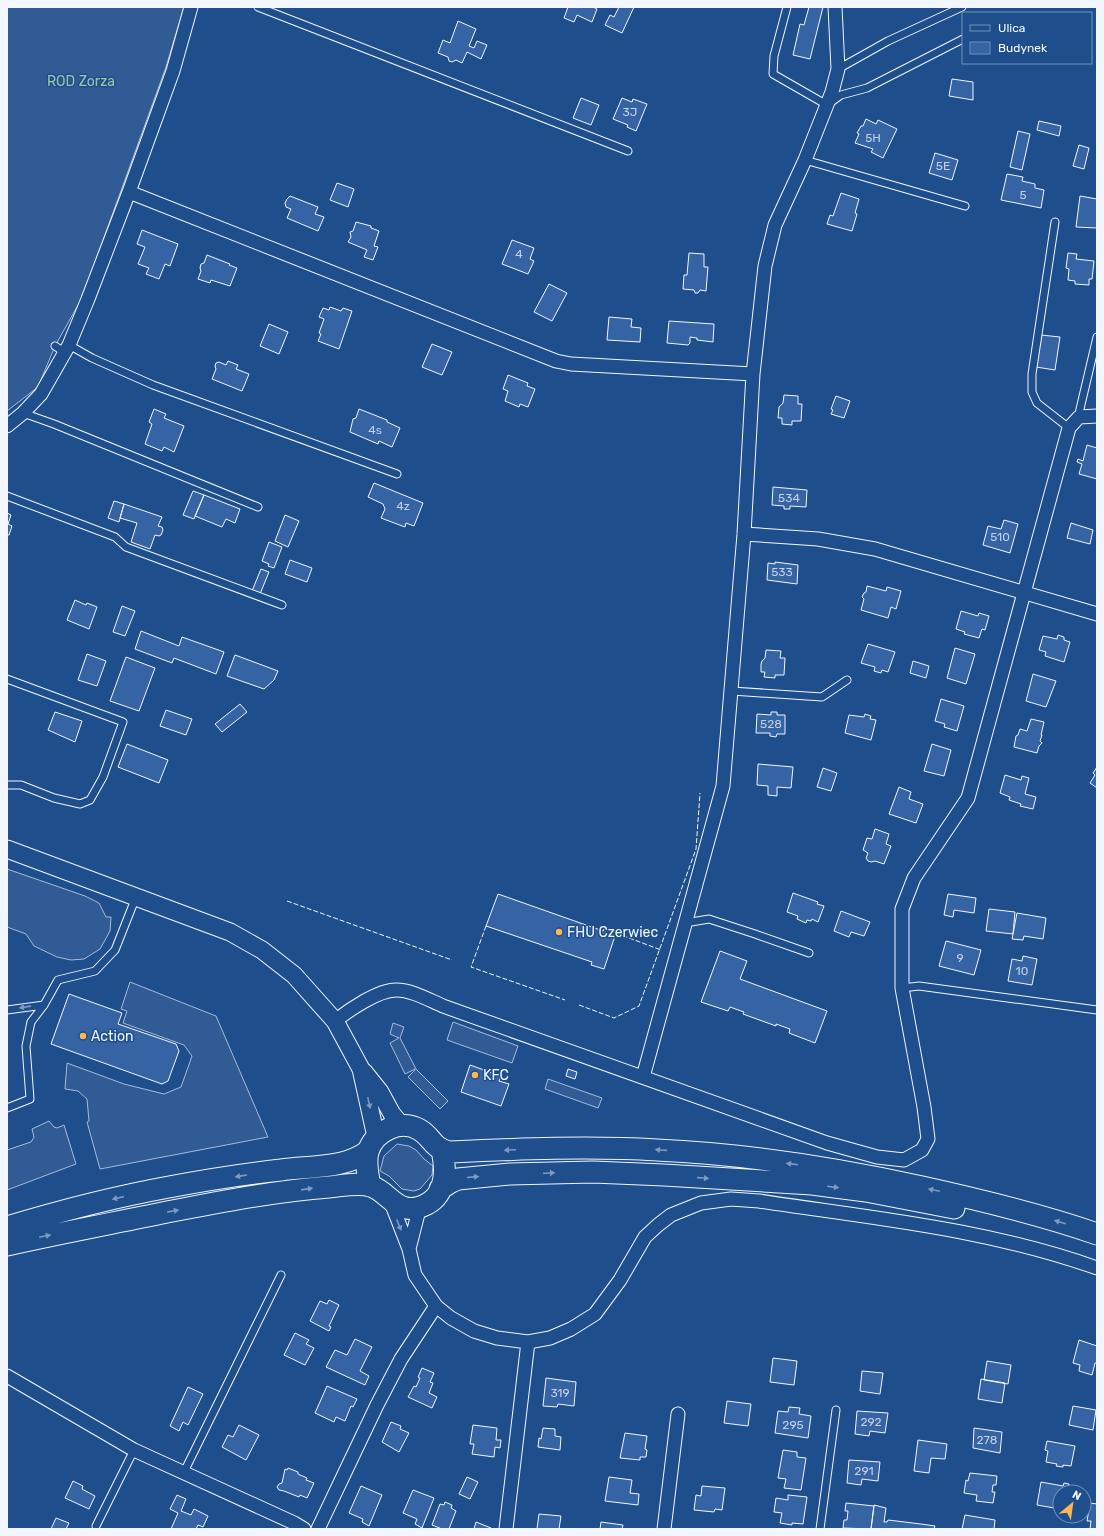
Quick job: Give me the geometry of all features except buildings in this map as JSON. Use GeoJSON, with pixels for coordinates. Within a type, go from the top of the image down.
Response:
{"type":"FeatureCollection","features":[{"type":"Feature","properties":{"kind":"main road"},"geometry":{"type":"LineString","coordinates":[[7,1227],[55,1213],[170,1187],[279,1170],[335,1164],[360,1158],[387,1129],[401,1126],[420,1130],[435,1146],[449,1152],[549,1148],[657,1150],[728,1156],[818,1167],[976,1198],[1097,1234]]}},
{"type":"Feature","properties":{"kind":"main road"},"geometry":{"type":"LineString","coordinates":[[370,1186],[367,1171],[372,1144]]}},
{"type":"Feature","properties":{"kind":"main road"},"geometry":{"type":"LineString","coordinates":[[7,1245],[207,1204],[321,1187],[356,1185],[370,1186],[399,1205],[410,1208],[420,1206],[431,1201],[440,1189],[445,1166],[442,1150]]}},
{"type":"Feature","properties":{"kind":"main road"},"geometry":{"type":"LineString","coordinates":[[440,1189],[458,1179],[510,1174],[593,1172],[812,1184],[866,1191],[973,1212],[1097,1248]]}},
{"type":"Feature","properties":{"kind":"street"},"geometry":{"type":"LineString","coordinates":[[7,426],[23,413],[42,394],[88,299],[173,71],[191,7]]}},
{"type":"Feature","properties":{"kind":"street"},"geometry":{"type":"LineString","coordinates":[[643,1077],[723,786],[744,534],[753,374],[765,266],[775,225],[805,160],[832,92],[838,68],[835,7]]}},
{"type":"Feature","properties":{"kind":"street"},"geometry":{"type":"LineString","coordinates":[[129,192],[556,361],[571,364],[753,374]]}},
{"type":"Feature","properties":{"kind":"street"},"geometry":{"type":"LineString","coordinates":[[335,1022],[345,1014],[383,993],[396,990],[411,993],[443,1006],[827,1143],[876,1157],[904,1160],[922,1150],[928,1139],[924,1107],[902,988],[902,909],[914,878],[968,798],[1069,428],[1079,417],[1097,416]]}},
{"type":"Feature","properties":{"kind":"street"},"geometry":{"type":"LineString","coordinates":[[744,534],[818,539],[875,549],[1097,614]]}},
{"type":"Feature","properties":{"kind":"street"},"geometry":{"type":"LineString","coordinates":[[7,849],[230,932],[262,950],[294,975],[335,1022],[361,1069],[380,1092],[392,1114],[401,1126]]}},
{"type":"Feature","properties":{"kind":"street"},"geometry":{"type":"LineString","coordinates":[[361,1069],[372,1144]]}},
{"type":"Feature","properties":{"kind":"street"},"geometry":{"type":"LineString","coordinates":[[390,1200],[409,1249],[415,1275],[436,1306],[451,1318],[474,1331],[497,1338],[528,1342],[550,1338],[572,1329],[595,1314],[620,1280],[645,1237],[671,1215],[701,1203],[731,1199],[759,1201],[952,1230],[1015,1243],[1097,1268]]}},
{"type":"Feature","properties":{"kind":"street"},"geometry":{"type":"LineString","coordinates":[[409,1249],[420,1206]]}},
{"type":"Feature","properties":{"kind":"street"},"geometry":{"type":"LineString","coordinates":[[318,1529],[377,1404],[401,1359],[436,1306]]}},
{"type":"Feature","properties":{"kind":"street"},"geometry":{"type":"LineString","coordinates":[[506,1529],[528,1342]]}},
{"type":"Feature","properties":{"kind":"street"},"geometry":{"type":"LineString","coordinates":[[7,1376],[134,1450],[294,1523],[304,1529]]}},
{"type":"Feature","properties":{"kind":"street"},"geometry":{"type":"LineString","coordinates":[[664,1529],[678,1414]]}},
{"type":"Feature","properties":{"kind":"lane"},"geometry":{"type":"LineString","coordinates":[[258,7],[628,151]]}},
{"type":"Feature","properties":{"kind":"lane"},"geometry":{"type":"LineString","coordinates":[[787,7],[774,56],[773,74],[827,105],[841,96],[867,88],[962,40]]}},
{"type":"Feature","properties":{"kind":"lane"},"geometry":{"type":"LineString","coordinates":[[838,68],[888,41],[962,7]]}},
{"type":"Feature","properties":{"kind":"lane"},"geometry":{"type":"LineString","coordinates":[[805,160],[965,206]]}},
{"type":"Feature","properties":{"kind":"lane"},"geometry":{"type":"LineString","coordinates":[[1055,222],[1032,374],[1032,392],[1037,403],[1069,428]]}},
{"type":"Feature","properties":{"kind":"lane"},"geometry":{"type":"LineString","coordinates":[[1079,417],[1097,337]]}},
{"type":"Feature","properties":{"kind":"lane"},"geometry":{"type":"LineString","coordinates":[[63,348],[92,358],[153,385],[397,474]]}},
{"type":"Feature","properties":{"kind":"lane"},"geometry":{"type":"LineString","coordinates":[[23,413],[62,427],[258,507]]}},
{"type":"Feature","properties":{"kind":"lane"},"geometry":{"type":"LineString","coordinates":[[7,496],[115,537],[126,548],[282,605]]}},
{"type":"Feature","properties":{"kind":"lane"},"geometry":{"type":"LineString","coordinates":[[7,679],[123,722],[103,777],[90,800],[80,804],[54,798],[21,785],[7,785]]}},
{"type":"Feature","properties":{"kind":"lane"},"geometry":{"type":"LineString","coordinates":[[732,691],[822,697],[846,680]]}},
{"type":"Feature","properties":{"kind":"lane"},"geometry":{"type":"LineString","coordinates":[[7,1108],[30,1099],[26,1046],[31,1022],[44,1005],[58,980],[95,972],[115,950],[136,897]]}},
{"type":"Feature","properties":{"kind":"lane"},"geometry":{"type":"LineString","coordinates":[[685,923],[709,919],[809,953]]}},
{"type":"Feature","properties":{"kind":"lane"},"geometry":{"type":"LineString","coordinates":[[902,988],[919,986],[1097,1010]]}},
{"type":"Feature","properties":{"kind":"lane"},"geometry":{"type":"LineString","coordinates":[[7,1010],[44,1005]]}},
{"type":"Feature","properties":{"kind":"lane"},"geometry":{"type":"LineString","coordinates":[[184,1472],[280,1275]]}},
{"type":"Feature","properties":{"kind":"lane"},"geometry":{"type":"LineString","coordinates":[[820,1529],[836,1410]]}},
{"type":"Feature","properties":{"kind":"lane"},"geometry":{"type":"LineString","coordinates":[[96,1526],[134,1450]]}},
{"type":"Feature","properties":{"kind":"shaded area","name":"ROD Zorza"},"geometry":{"type":"Polygon","coordinates":[[[7,7],[184,7],[166,67],[82,298],[55,346],[38,387],[7,411],[7,7]]]}},
{"type":"Feature","properties":{"kind":"shaded area"},"geometry":{"type":"Polygon","coordinates":[[[7,869],[85,896],[99,903],[106,917],[111,917],[110,931],[100,949],[84,959],[71,960],[57,957],[34,946],[26,934],[7,927],[7,869]]]}},
{"type":"Feature","properties":{"kind":"shaded area"},"geometry":{"type":"Polygon","coordinates":[[[130,982],[216,1016],[268,1137],[100,1169],[87,1122],[89,1121],[87,1099],[78,1091],[65,1089],[67,1063],[124,1084],[164,1094],[181,1087],[192,1056],[184,1045],[123,1023],[127,1011],[121,1009],[130,982]]]}},
{"type":"Feature","properties":{"kind":"shaded area"},"geometry":{"type":"Polygon","coordinates":[[[453,1022],[518,1046],[512,1063],[447,1040],[453,1022]]]}},
{"type":"Feature","properties":{"kind":"shaded area"},"geometry":{"type":"Polygon","coordinates":[[[393,1023],[404,1027],[400,1038],[416,1069],[448,1101],[440,1109],[408,1077],[415,1069],[405,1074],[390,1043],[399,1038],[390,1034],[393,1023]]]}},
{"type":"Feature","properties":{"kind":"shaded area"},"geometry":{"type":"Polygon","coordinates":[[[548,1079],[602,1098],[598,1108],[545,1089],[548,1079]]]}},
{"type":"Feature","properties":{"kind":"shaded area"},"geometry":{"type":"Polygon","coordinates":[[[49,1121],[54,1127],[57,1128],[64,1125],[76,1164],[7,1190],[7,1150],[31,1142],[34,1137],[32,1129],[49,1121]]]}},
{"type":"Feature","properties":{"kind":"shaded area"},"geometry":{"type":"Polygon","coordinates":[[[397,1144],[409,1146],[416,1150],[433,1166],[432,1175],[420,1189],[414,1191],[402,1189],[389,1176],[380,1171],[384,1156],[397,1144]]]}},
{"type":"Feature","properties":{"kind":"fence"},"geometry":{"type":"LineString","coordinates":[[579,1005],[614,1018],[639,1006],[696,849],[700,793]]}},
{"type":"Feature","properties":{"kind":"fence"},"geometry":{"type":"LineString","coordinates":[[287,901],[452,960]]}},
{"type":"Feature","properties":{"kind":"fence"},"geometry":{"type":"LineString","coordinates":[[486,926],[471,967],[565,1000]]}},
{"type":"Feature","properties":{"kind":"fence"},"geometry":{"type":"LineString","coordinates":[[616,933],[661,950]]}},
{"type":"Feature","properties":{"kind":"place","name":"FHU Czerwiec"},"geometry":{"type":"Point","coordinates":[559,932]}},
{"type":"Feature","properties":{"kind":"place","name":"Action"},"geometry":{"type":"Point","coordinates":[83,1036]}},
{"type":"Feature","properties":{"kind":"place","name":"KFC"},"geometry":{"type":"Point","coordinates":[475,1075]}}]}
